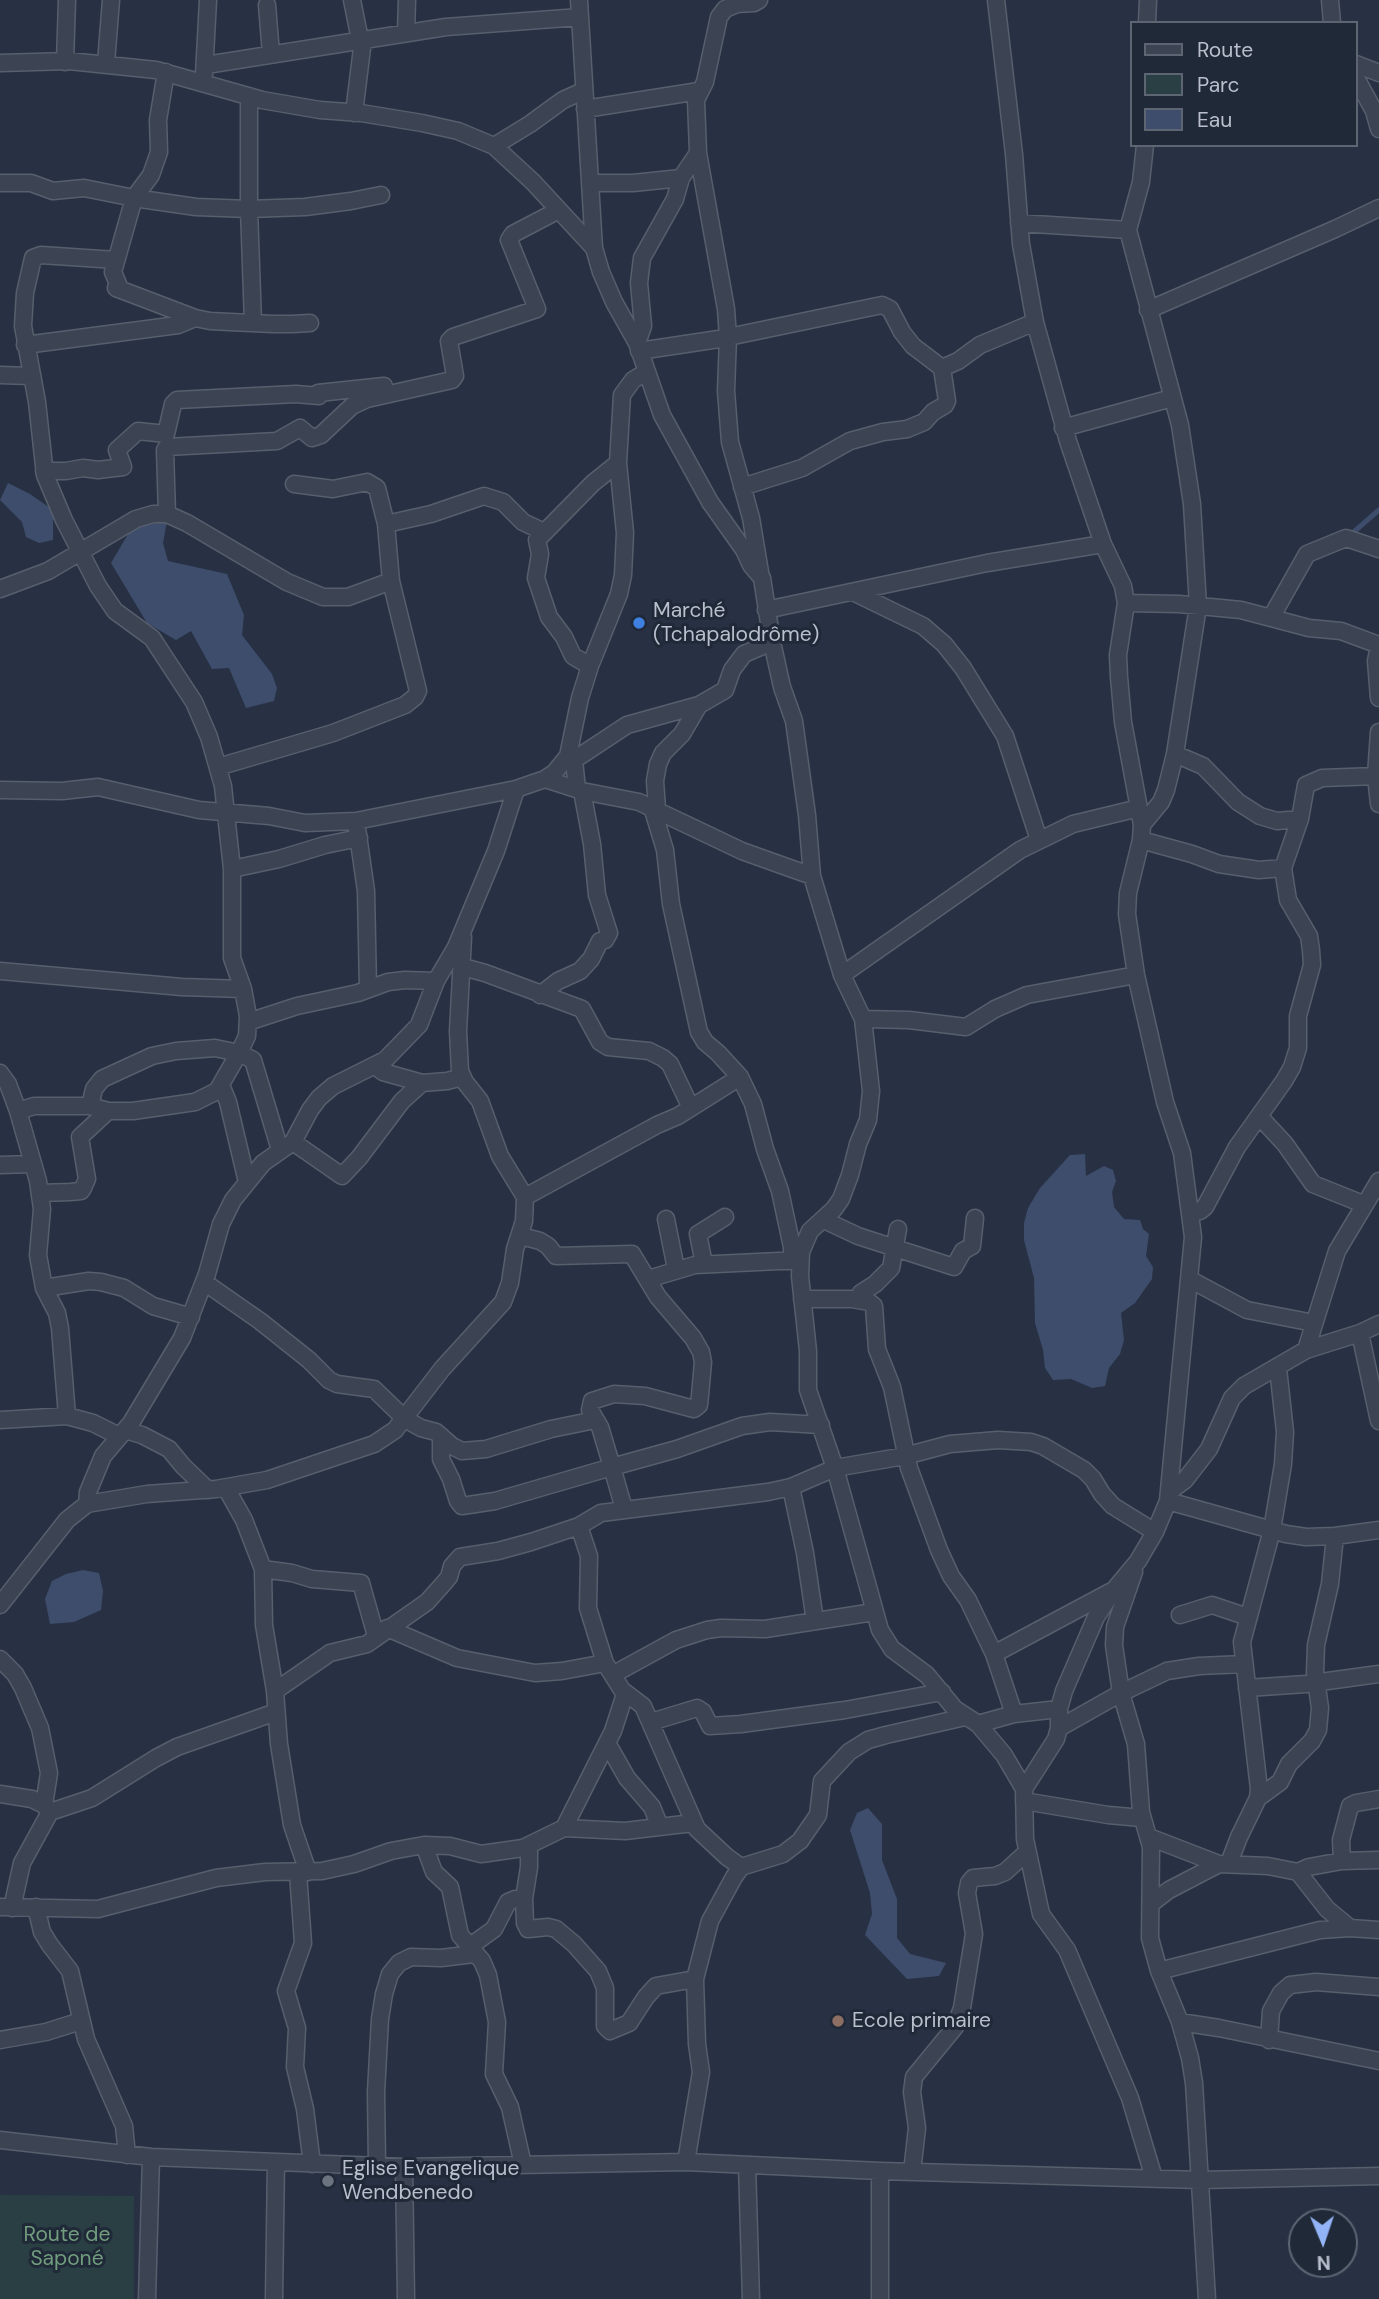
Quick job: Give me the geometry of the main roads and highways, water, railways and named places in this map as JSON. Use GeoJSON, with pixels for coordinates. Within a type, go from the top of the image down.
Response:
{"type":"FeatureCollection","features":[{"type":"Feature","properties":{"kind":"water"},"geometry":{"type":"Polygon","coordinates":[[[8,483],[53,510],[53,540],[39,543],[26,537],[22,522],[0,500],[8,483]]]}},
{"type":"Feature","properties":{"kind":"water"},"geometry":{"type":"Polygon","coordinates":[[[160,518],[167,521],[163,543],[168,561],[227,574],[244,615],[242,635],[272,674],[277,688],[274,701],[246,708],[229,668],[212,669],[191,631],[176,640],[147,623],[111,563],[131,529],[160,518]]]}},
{"type":"Feature","properties":{"kind":"water"},"geometry":{"type":"Polygon","coordinates":[[[1085,1154],[1086,1176],[1104,1166],[1113,1170],[1116,1181],[1112,1192],[1114,1207],[1124,1219],[1140,1220],[1143,1229],[1149,1234],[1146,1256],[1153,1267],[1152,1279],[1135,1303],[1121,1313],[1124,1340],[1120,1354],[1109,1368],[1105,1386],[1092,1388],[1071,1379],[1053,1380],[1045,1368],[1035,1323],[1034,1278],[1024,1240],[1024,1223],[1028,1208],[1040,1188],[1070,1155],[1085,1154]]]}},
{"type":"Feature","properties":{"kind":"water"},"geometry":{"type":"Polygon","coordinates":[[[83,1570],[99,1573],[103,1591],[101,1610],[74,1622],[50,1624],[45,1599],[52,1581],[83,1570]]]}},
{"type":"Feature","properties":{"kind":"water"},"geometry":{"type":"Polygon","coordinates":[[[868,1808],[882,1824],[882,1860],[897,1899],[897,1938],[910,1954],[946,1963],[939,1976],[907,1979],[865,1935],[872,1914],[870,1893],[850,1830],[857,1813],[868,1808]]]}},
{"type":"Feature","properties":{"kind":"waterway"},"geometry":{"type":"LineString","coordinates":[[1348,537],[1379,510]]}},
{"type":"Feature","properties":{"kind":"place","name":"Marché (Tchapalodrôme)"},"geometry":{"type":"Point","coordinates":[639,623]}},
{"type":"Feature","properties":{"kind":"place","name":"Ecole primaire"},"geometry":{"type":"Point","coordinates":[838,2021]}},
{"type":"Feature","properties":{"kind":"place","name":"Eglise Evangelique Wendbenedo"},"geometry":{"type":"Point","coordinates":[328,2181]}},
{"type":"Feature","properties":{"kind":"park label","name":"Route de Saponé"},"geometry":{"type":"Point","coordinates":[67,2247]}}]}
